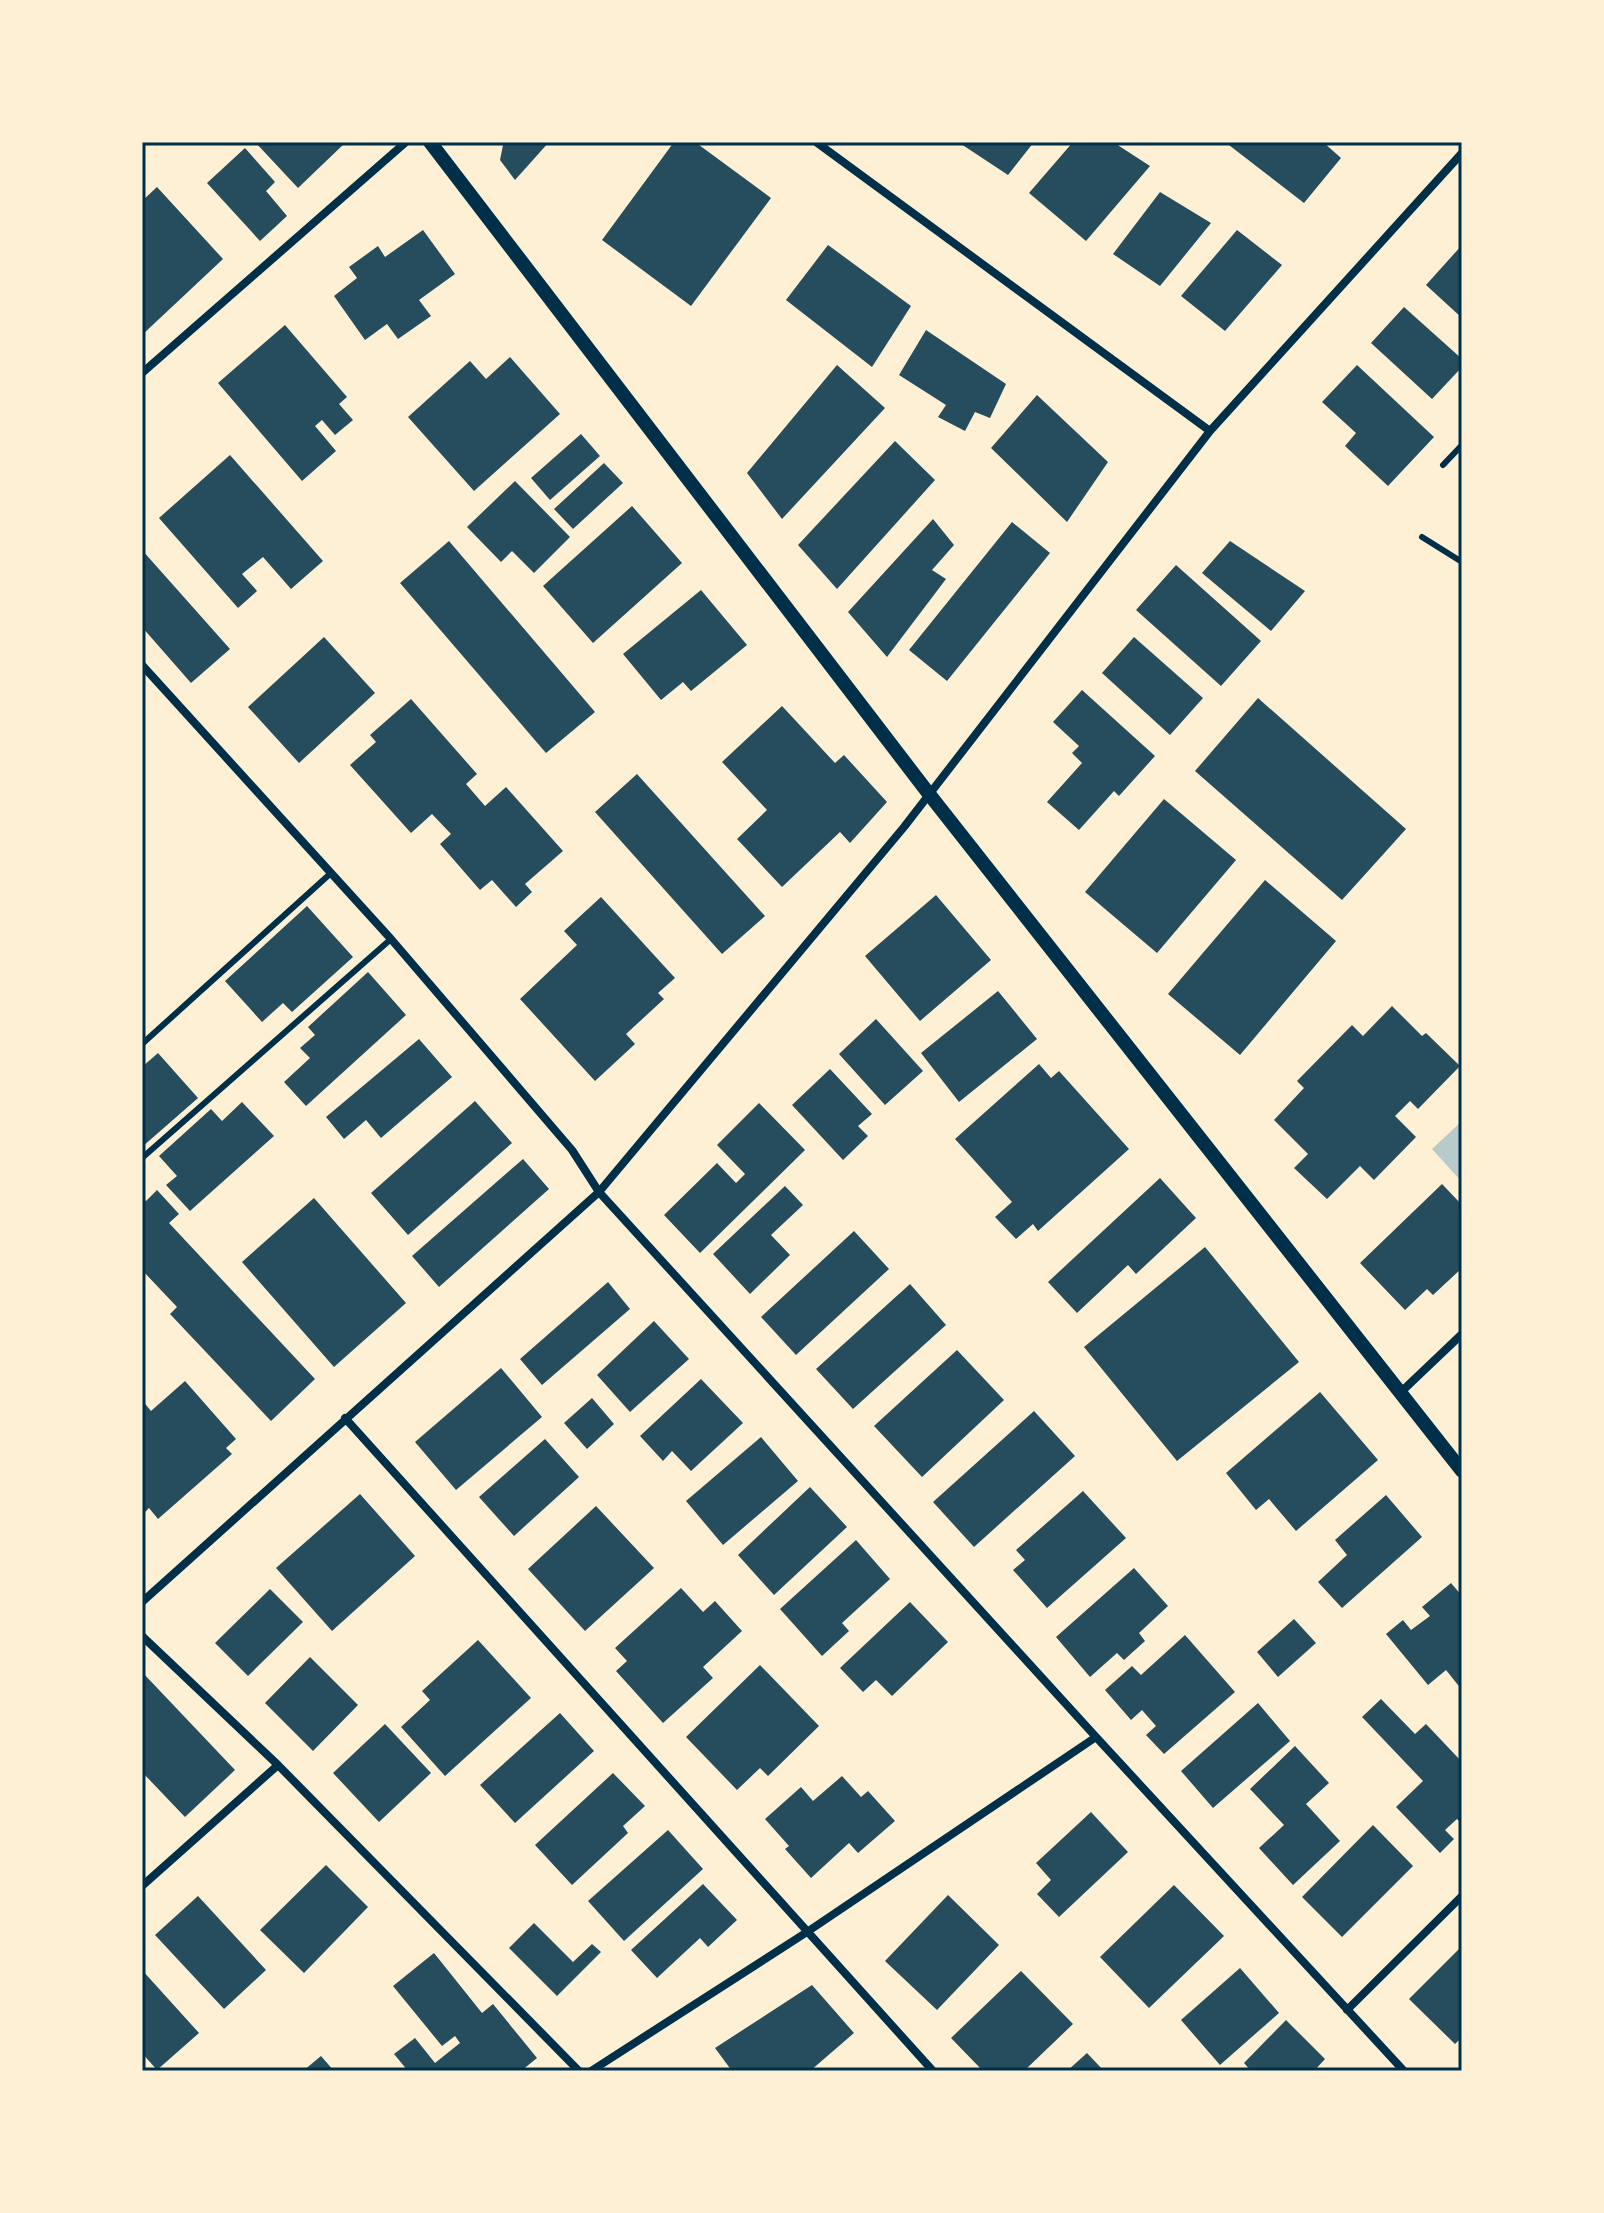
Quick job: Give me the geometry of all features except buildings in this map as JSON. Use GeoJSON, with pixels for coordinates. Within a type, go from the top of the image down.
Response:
{"type":"FeatureCollection","features":[{"type":"Feature","properties":{"kind":"street"},"geometry":{"type":"LineString","coordinates":[[142,373],[406,142]]}},
{"type":"Feature","properties":{"kind":"street"},"geometry":{"type":"LineString","coordinates":[[430,142],[929,794],[1462,1471]]}},
{"type":"Feature","properties":{"kind":"street"},"geometry":{"type":"LineString","coordinates":[[816,142],[1210,431]]}},
{"type":"Feature","properties":{"kind":"street"},"geometry":{"type":"LineString","coordinates":[[142,1602],[599,1192],[929,794],[1210,431],[1462,153]]}},
{"type":"Feature","properties":{"kind":"street"},"geometry":{"type":"LineString","coordinates":[[142,665],[391,939],[572,1150],[599,1192],[1404,2071]]}},
{"type":"Feature","properties":{"kind":"street"},"geometry":{"type":"LineString","coordinates":[[1400,1393],[1462,1334]]}},
{"type":"Feature","properties":{"kind":"street"},"geometry":{"type":"LineString","coordinates":[[345,1418],[933,2071]]}},
{"type":"Feature","properties":{"kind":"street"},"geometry":{"type":"LineString","coordinates":[[142,1636],[278,1765],[579,2071]]}},
{"type":"Feature","properties":{"kind":"street"},"geometry":{"type":"LineString","coordinates":[[591,2071],[807,1932],[1096,1737]]}},
{"type":"Feature","properties":{"kind":"street"},"geometry":{"type":"LineString","coordinates":[[142,1886],[278,1765]]}},
{"type":"Feature","properties":{"kind":"street"},"geometry":{"type":"LineString","coordinates":[[1347,2010],[1462,1896]]}},
{"type":"Feature","properties":{"kind":"lane"},"geometry":{"type":"LineString","coordinates":[[1443,465],[1462,445]]}},
{"type":"Feature","properties":{"kind":"lane"},"geometry":{"type":"LineString","coordinates":[[1422,537],[1462,562]]}},
{"type":"Feature","properties":{"kind":"lane"},"geometry":{"type":"LineString","coordinates":[[142,1044],[331,873]]}},
{"type":"Feature","properties":{"kind":"lane"},"geometry":{"type":"LineString","coordinates":[[142,1158],[391,939]]}},
{"type":"Feature","properties":{"kind":"shaded area"},"geometry":{"type":"Polygon","coordinates":[[[1462,1121],[1462,1182],[1432,1149],[1462,1121]]]}}]}
